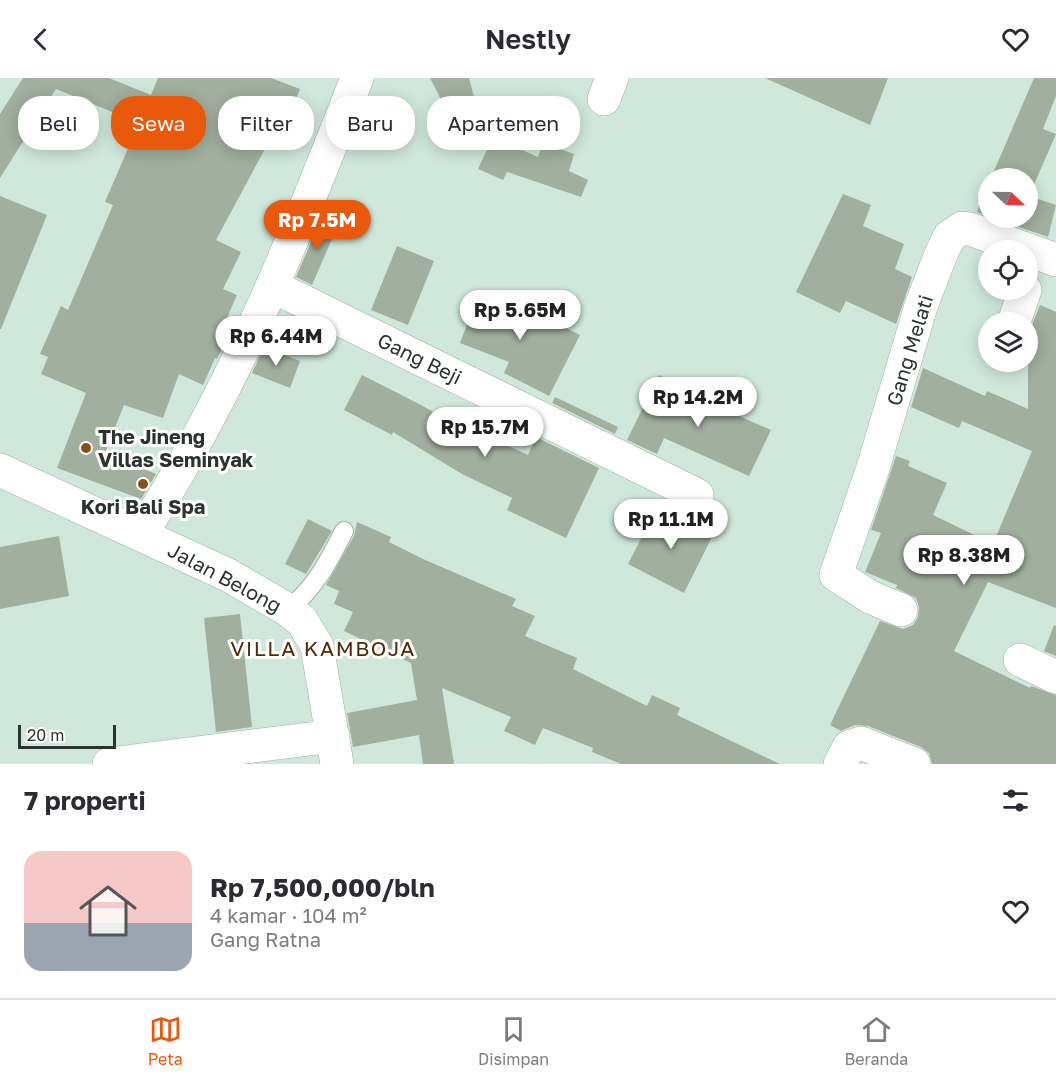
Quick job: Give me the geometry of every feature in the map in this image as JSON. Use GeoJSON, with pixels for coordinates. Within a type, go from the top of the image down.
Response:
{"type":"FeatureCollection","features":[{"type":"Feature","properties":{"kind":"street"},"geometry":{"type":"LineString","coordinates":[[141,534],[177,477],[228,385],[305,212],[357,78]]}},
{"type":"Feature","properties":{"kind":"street","name":"Gang Melati"},"geometry":{"type":"LineString","coordinates":[[901,610],[870,597],[836,575],[873,468],[921,306],[949,237],[962,228],[970,229],[1040,265]]}},
{"type":"Feature","properties":{"kind":"street","name":"Gang Beji"},"geometry":{"type":"LineString","coordinates":[[272,286],[697,495]]}},
{"type":"Feature","properties":{"kind":"street","name":"Jalan Belong"},"geometry":{"type":"LineString","coordinates":[[0,470],[228,574],[302,621],[316,646],[335,750]]}},
{"type":"Feature","properties":{"kind":"street"},"geometry":{"type":"LineString","coordinates":[[1020,660],[1056,677]]}},
{"type":"Feature","properties":{"kind":"street"},"geometry":{"type":"LineString","coordinates":[[840,764],[849,747],[861,743],[914,764]]}},
{"type":"Feature","properties":{"kind":"street"},"geometry":{"type":"LineString","coordinates":[[109,764],[335,750]]}},
{"type":"Feature","properties":{"kind":"lane"},"geometry":{"type":"LineString","coordinates":[[288,610],[309,592],[322,574],[344,531]]}},
{"type":"Feature","properties":{"kind":"building"},"geometry":{"type":"Polygon","coordinates":[[[23,78],[109,78],[151,95],[158,78],[271,78],[300,89],[297,96],[218,96],[218,150],[264,150],[216,240],[241,252],[223,289],[237,295],[223,327],[229,334],[203,385],[179,374],[163,418],[124,405],[105,453],[156,474],[141,499],[57,468],[86,393],[41,374],[48,357],[40,354],[61,306],[68,310],[113,205],[105,202],[127,150],[206,150],[206,96],[111,96],[111,112],[99,107],[99,96],[73,96],[56,89],[52,96],[18,96],[18,149],[0,178],[0,114],[23,78]]]}},
{"type":"Feature","properties":{"kind":"building"},"geometry":{"type":"Polygon","coordinates":[[[430,78],[469,78],[474,96],[439,96],[430,78]]]}},
{"type":"Feature","properties":{"kind":"building"},"geometry":{"type":"Polygon","coordinates":[[[765,78],[888,78],[870,125],[765,78]]]}},
{"type":"Feature","properties":{"kind":"building"},"geometry":{"type":"Polygon","coordinates":[[[1034,78],[1056,78],[1056,96],[1043,129],[1056,134],[1038,175],[1038,168],[995,168],[1034,78]]]}},
{"type":"Feature","properties":{"kind":"building"},"geometry":{"type":"Polygon","coordinates":[[[487,150],[522,150],[538,157],[540,150],[563,150],[574,154],[569,171],[588,180],[581,197],[507,172],[503,180],[478,169],[487,150]]]}},
{"type":"Feature","properties":{"kind":"building"},"geometry":{"type":"Polygon","coordinates":[[[843,194],[871,205],[863,226],[904,244],[895,269],[912,277],[896,324],[846,301],[840,313],[796,292],[843,194]]]}},
{"type":"Feature","properties":{"kind":"building"},"geometry":{"type":"Polygon","coordinates":[[[0,196],[47,215],[1,329],[0,329],[0,196]]]}},
{"type":"Feature","properties":{"kind":"building"},"geometry":{"type":"Polygon","coordinates":[[[1038,199],[1056,205],[1048,237],[1022,228],[1038,228],[1038,199]]]}},
{"type":"Feature","properties":{"kind":"building"},"geometry":{"type":"Polygon","coordinates":[[[322,217],[338,225],[312,285],[296,277],[322,217]]]}},
{"type":"Feature","properties":{"kind":"building"},"geometry":{"type":"Polygon","coordinates":[[[397,246],[434,261],[408,325],[371,310],[397,246]]]}},
{"type":"Feature","properties":{"kind":"building"},"geometry":{"type":"Polygon","coordinates":[[[480,291],[538,314],[580,335],[549,396],[504,373],[509,362],[460,343],[480,291]]]}},
{"type":"Feature","properties":{"kind":"building"},"geometry":{"type":"Polygon","coordinates":[[[1040,305],[1056,312],[1056,608],[988,582],[954,651],[1030,688],[1031,686],[1056,695],[1056,764],[932,764],[929,753],[921,747],[868,726],[855,725],[841,731],[830,725],[880,621],[903,629],[913,625],[918,617],[919,607],[916,598],[896,588],[897,585],[865,572],[881,533],[871,530],[896,456],[910,461],[908,466],[947,483],[933,515],[993,544],[1032,451],[962,421],[959,428],[911,407],[923,368],[985,396],[987,391],[1028,409],[1028,372],[1038,372],[1037,312],[1040,305]]]}},
{"type":"Feature","properties":{"kind":"building"},"geometry":{"type":"Polygon","coordinates":[[[264,347],[300,361],[290,388],[252,373],[264,347]]]}},
{"type":"Feature","properties":{"kind":"building"},"geometry":{"type":"Polygon","coordinates":[[[362,375],[423,406],[478,439],[481,433],[528,455],[536,437],[599,468],[566,538],[507,510],[512,498],[462,474],[393,432],[392,435],[344,410],[362,375]]]}},
{"type":"Feature","properties":{"kind":"building"},"geometry":{"type":"Polygon","coordinates":[[[659,375],[689,390],[687,393],[771,430],[749,476],[664,438],[657,454],[627,440],[659,375]]]}},
{"type":"Feature","properties":{"kind":"building"},"geometry":{"type":"Polygon","coordinates":[[[555,397],[618,427],[615,434],[552,403],[555,397]]]}},
{"type":"Feature","properties":{"kind":"building"},"geometry":{"type":"Polygon","coordinates":[[[657,507],[713,535],[684,593],[628,564],[657,507]]]}},
{"type":"Feature","properties":{"kind":"building"},"geometry":{"type":"Polygon","coordinates":[[[308,519],[332,531],[306,574],[285,564],[308,519]]]}},
{"type":"Feature","properties":{"kind":"building"},"geometry":{"type":"Polygon","coordinates":[[[357,522],[391,537],[389,542],[423,559],[516,599],[512,606],[535,616],[525,636],[577,658],[573,669],[647,706],[652,695],[680,708],[677,715],[780,764],[621,764],[592,752],[593,748],[543,728],[535,745],[504,731],[511,717],[442,688],[454,764],[423,764],[419,735],[353,747],[347,713],[417,700],[411,663],[344,631],[353,612],[334,604],[339,591],[326,585],[354,536],[357,522]]]}},
{"type":"Feature","properties":{"kind":"building"},"geometry":{"type":"Polygon","coordinates":[[[59,536],[69,596],[0,609],[0,547],[59,536]]]}},
{"type":"Feature","properties":{"kind":"building"},"geometry":{"type":"Polygon","coordinates":[[[240,614],[252,727],[216,732],[204,618],[240,614]]]}},
{"type":"Feature","properties":{"kind":"building"},"geometry":{"type":"Polygon","coordinates":[[[1054,625],[1056,626],[1056,656],[1044,651],[1054,625]]]}},
{"type":"Feature","properties":{"kind":"place","name":"The Jineng Villas Seminyak"},"geometry":{"type":"Point","coordinates":[86,448]}},
{"type":"Feature","properties":{"kind":"place","name":"Kori Bali Spa"},"geometry":{"type":"Point","coordinates":[143,484]}},
{"type":"Feature","properties":{"kind":"district","name":"VILLA KAMBOJA"},"geometry":{"type":"Point","coordinates":[323,648]}}]}
